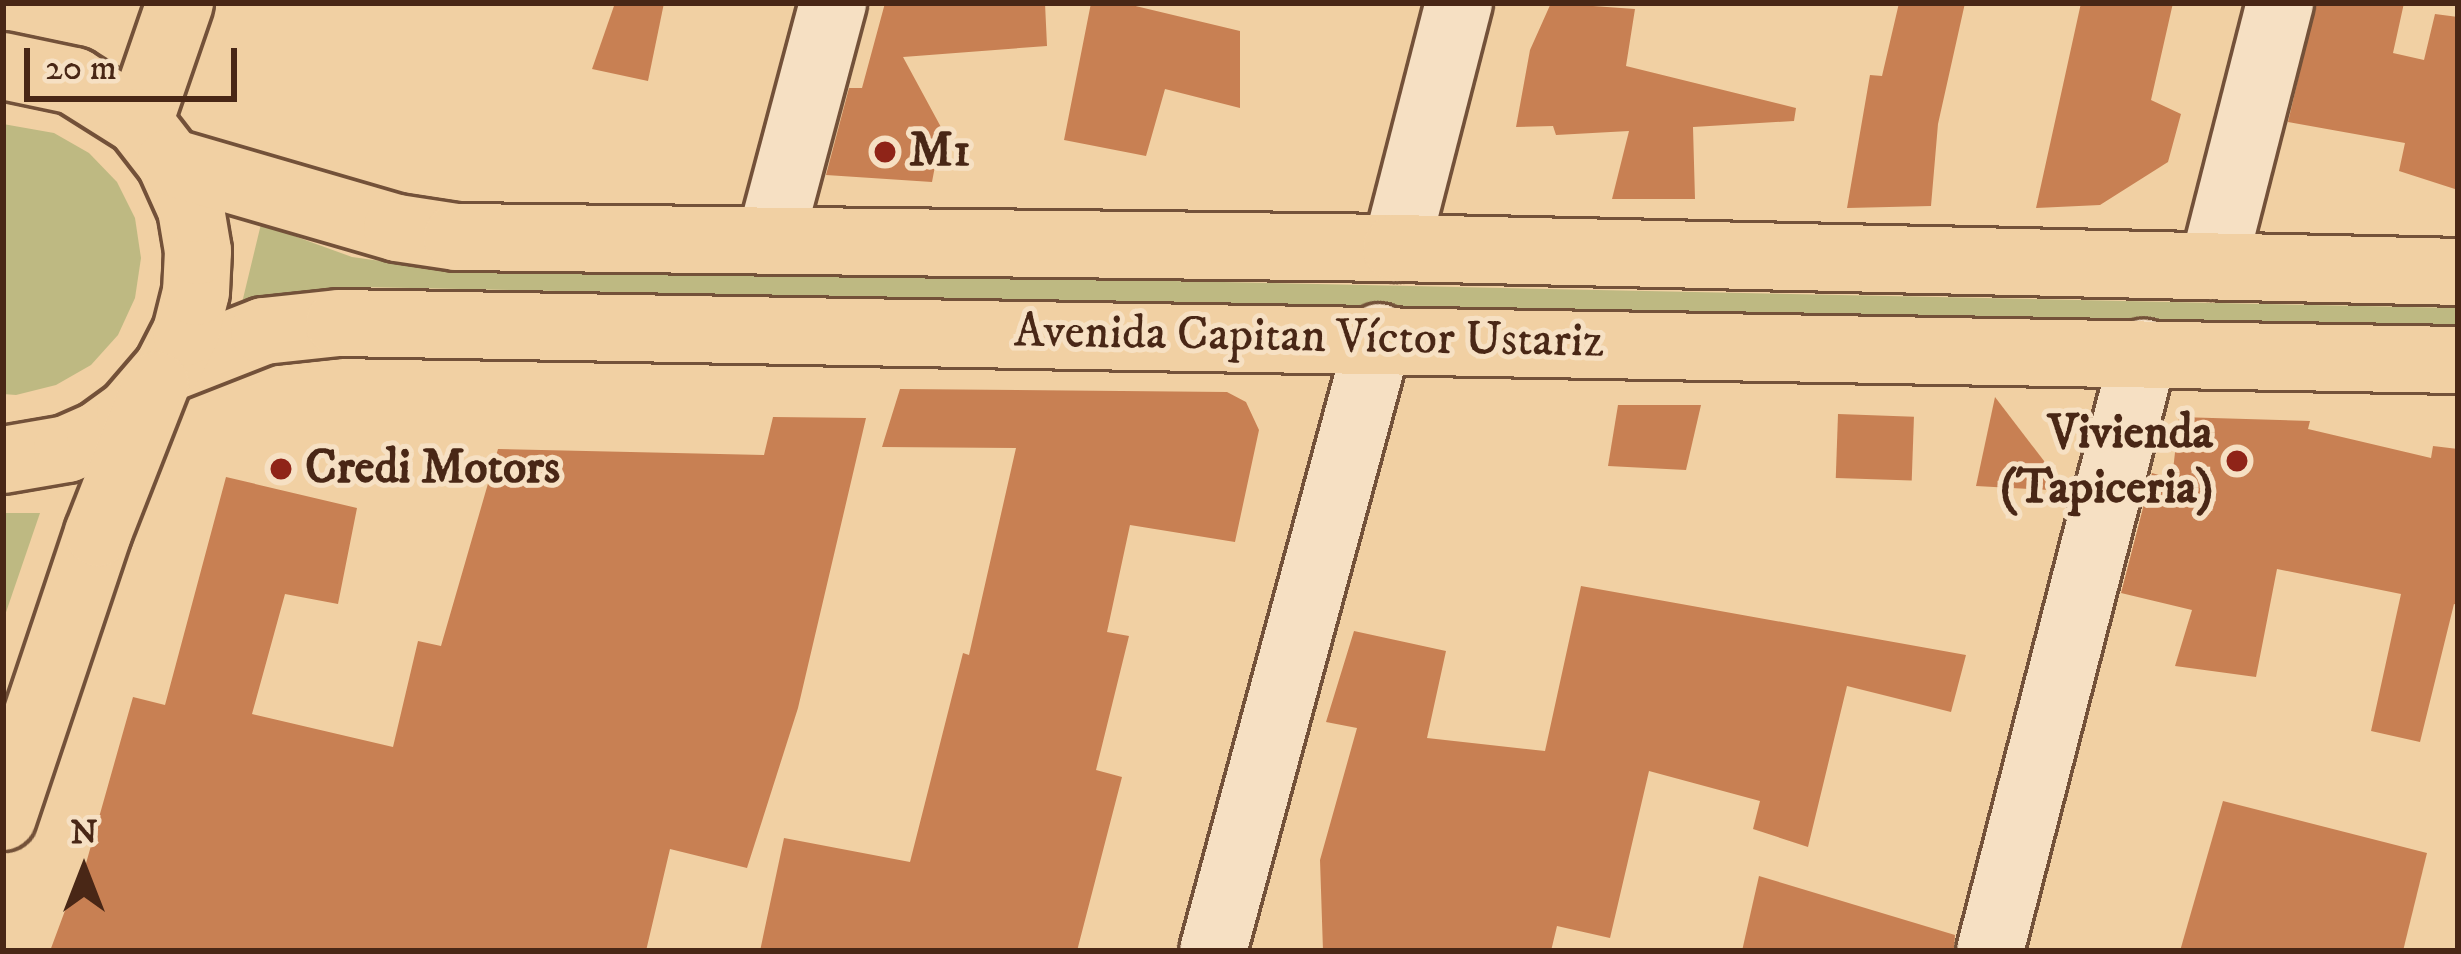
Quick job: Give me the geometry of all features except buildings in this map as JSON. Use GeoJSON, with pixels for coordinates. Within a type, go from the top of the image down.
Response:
{"type":"FeatureCollection","features":[{"type":"Feature","properties":{"kind":"main road"},"geometry":{"type":"LineString","coordinates":[[3,817],[98,533],[161,377],[186,332],[196,292],[191,209],[154,142],[180,3]]}},
{"type":"Feature","properties":{"kind":"main road","name":"Avenida Capitan Víctor Ustariz"},"geometry":{"type":"LineString","coordinates":[[3,66],[74,81],[154,142],[397,228],[457,237],[1396,248],[2458,272]]}},
{"type":"Feature","properties":{"kind":"main road","name":"Avenida Capitan Víctor Ustariz"},"geometry":{"type":"LineString","coordinates":[[161,377],[264,331],[339,323],[1379,337],[2458,360]]}},
{"type":"Feature","properties":{"kind":"main road"},"geometry":{"type":"LineString","coordinates":[[3,460],[67,449],[100,434],[161,377]]}},
{"type":"Feature","properties":{"kind":"street"},"geometry":{"type":"LineString","coordinates":[[770,240],[833,3]]}},
{"type":"Feature","properties":{"kind":"street"},"geometry":{"type":"LineString","coordinates":[[1396,248],[1459,3]]}},
{"type":"Feature","properties":{"kind":"street"},"geometry":{"type":"LineString","coordinates":[[2213,266],[2280,3]]}},
{"type":"Feature","properties":{"kind":"street"},"geometry":{"type":"LineString","coordinates":[[1213,951],[1379,337]]}},
{"type":"Feature","properties":{"kind":"street"},"geometry":{"type":"LineString","coordinates":[[1990,951],[2144,352]]}},
{"type":"Feature","properties":{"kind":"shaded area"},"geometry":{"type":"Polygon","coordinates":[[[3,124],[54,133],[89,153],[117,182],[135,218],[141,258],[135,298],[118,335],[91,365],[56,385],[16,395],[3,394],[3,124]]]}},
{"type":"Feature","properties":{"kind":"shaded area"},"geometry":{"type":"Polygon","coordinates":[[[261,224],[352,257],[409,265],[2458,308],[2458,330],[361,287],[241,307],[261,224]]]}},
{"type":"Feature","properties":{"kind":"shaded area"},"geometry":{"type":"Polygon","coordinates":[[[3,513],[40,513],[3,621],[3,513]]]}},
{"type":"Feature","properties":{"kind":"place","name":"M1"},"geometry":{"type":"Point","coordinates":[885,152]}},
{"type":"Feature","properties":{"kind":"place","name":"Vivienda (Tapiceria)"},"geometry":{"type":"Point","coordinates":[2237,461]}},
{"type":"Feature","properties":{"kind":"place","name":"Credi Motors"},"geometry":{"type":"Point","coordinates":[281,469]}}]}
